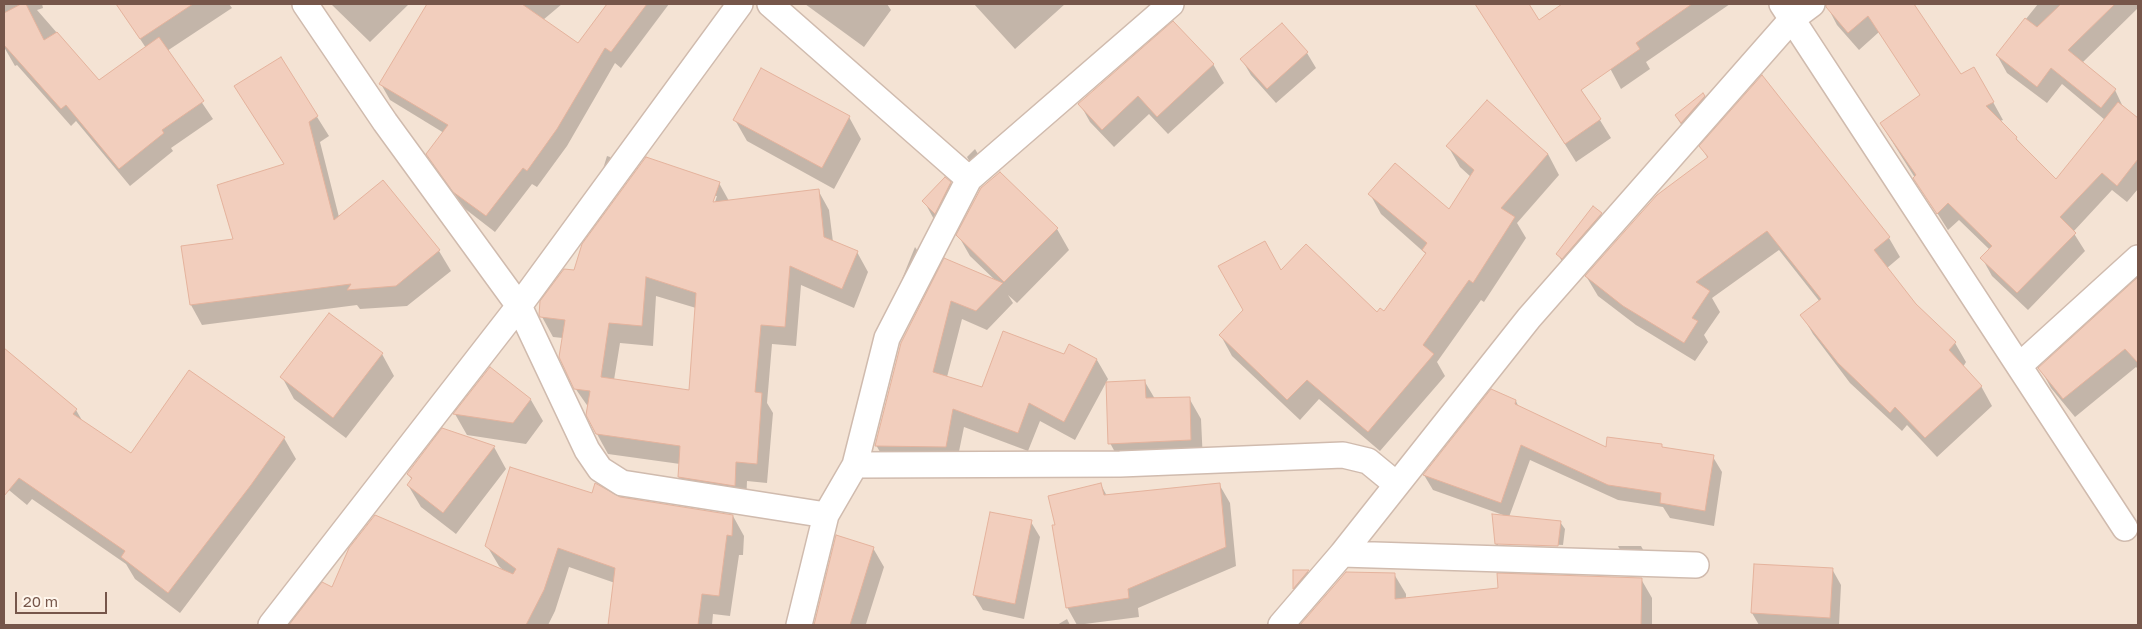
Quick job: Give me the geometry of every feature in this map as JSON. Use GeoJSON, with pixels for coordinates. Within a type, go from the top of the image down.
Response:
{"type":"FeatureCollection","features":[{"type":"Feature","properties":{"kind":"street"},"geometry":{"type":"LineString","coordinates":[[305,4],[386,122],[519,306],[587,450],[600,469],[622,484],[826,516]]}},
{"type":"Feature","properties":{"kind":"street"},"geometry":{"type":"LineString","coordinates":[[271,625],[519,306],[740,4]]}},
{"type":"Feature","properties":{"kind":"street"},"geometry":{"type":"LineString","coordinates":[[770,4],[970,179]]}},
{"type":"Feature","properties":{"kind":"street"},"geometry":{"type":"LineString","coordinates":[[799,625],[826,516],[855,465],[887,338],[970,179],[1171,4]]}},
{"type":"Feature","properties":{"kind":"street"},"geometry":{"type":"LineString","coordinates":[[1282,625],[1342,554],[1529,318],[1787,11],[1812,4]]}},
{"type":"Feature","properties":{"kind":"street"},"geometry":{"type":"LineString","coordinates":[[1787,11],[2125,528]]}},
{"type":"Feature","properties":{"kind":"street"},"geometry":{"type":"LineString","coordinates":[[2019,366],[2138,258]]}},
{"type":"Feature","properties":{"kind":"street"},"geometry":{"type":"LineString","coordinates":[[855,465],[1120,464],[1343,456],[1368,460],[1396,484]]}},
{"type":"Feature","properties":{"kind":"street"},"geometry":{"type":"LineString","coordinates":[[1342,554],[1696,565]]}},
{"type":"Feature","properties":{"kind":"shaded area"},"geometry":{"type":"Polygon","coordinates":[[[4,4],[2138,4],[2138,625],[4,625],[4,4]]]}},
{"type":"Feature","properties":{"kind":"building"},"geometry":{"type":"Polygon","coordinates":[[[21,4],[26,4],[44,40],[57,32],[99,80],[159,37],[204,101],[162,130],[164,133],[119,169],[66,105],[61,109],[4,45],[4,13],[21,4]]]}},
{"type":"Feature","properties":{"kind":"building"},"geometry":{"type":"Polygon","coordinates":[[[116,4],[193,4],[140,39],[116,4]]]}},
{"type":"Feature","properties":{"kind":"building"},"geometry":{"type":"Polygon","coordinates":[[[427,4],[522,4],[578,43],[607,4],[647,4],[611,52],[605,48],[557,129],[527,171],[523,168],[486,216],[453,192],[426,154],[448,125],[379,84],[427,4]]]}},
{"type":"Feature","properties":{"kind":"building"},"geometry":{"type":"Polygon","coordinates":[[[1475,4],[1529,4],[1539,20],[1562,4],[1692,4],[1636,43],[1640,49],[1581,90],[1601,119],[1565,144],[1475,4]]]}},
{"type":"Feature","properties":{"kind":"building"},"geometry":{"type":"Polygon","coordinates":[[[1826,4],[1914,4],[1961,74],[1974,67],[1994,102],[1986,106],[2056,179],[2118,102],[2138,118],[2138,159],[2117,186],[2102,173],[2060,217],[2076,233],[2017,293],[1980,258],[1992,246],[1948,203],[1937,214],[1913,178],[1916,175],[1880,123],[1920,95],[1868,16],[1848,33],[1826,7],[1826,4]]]}},
{"type":"Feature","properties":{"kind":"building"},"geometry":{"type":"Polygon","coordinates":[[[2061,4],[2115,4],[2068,50],[2116,89],[2101,108],[2051,68],[2037,87],[1996,55],[2025,18],[2037,27],[2061,4]]]}},
{"type":"Feature","properties":{"kind":"building"},"geometry":{"type":"Polygon","coordinates":[[[1173,21],[1214,64],[1157,117],[1138,96],[1102,130],[1078,104],[1173,21]]]}},
{"type":"Feature","properties":{"kind":"building"},"geometry":{"type":"Polygon","coordinates":[[[1282,23],[1308,52],[1267,89],[1240,59],[1282,23]]]}},
{"type":"Feature","properties":{"kind":"building"},"geometry":{"type":"Polygon","coordinates":[[[281,57],[318,116],[309,122],[334,220],[383,180],[440,250],[396,286],[347,290],[351,284],[190,305],[181,246],[233,239],[217,185],[284,164],[234,86],[281,57]]]}},
{"type":"Feature","properties":{"kind":"building"},"geometry":{"type":"Polygon","coordinates":[[[761,68],[850,116],[822,168],[733,120],[761,68]]]}},
{"type":"Feature","properties":{"kind":"building"},"geometry":{"type":"Polygon","coordinates":[[[1762,75],[1890,237],[1874,250],[1916,304],[1956,342],[1949,350],[1982,386],[1925,438],[1895,407],[1890,413],[1838,363],[1800,315],[1821,299],[1767,231],[1696,282],[1710,291],[1692,318],[1698,321],[1684,343],[1623,306],[1585,276],[1657,195],[1708,157],[1699,146],[1762,75]]]}},
{"type":"Feature","properties":{"kind":"building"},"geometry":{"type":"Polygon","coordinates":[[[1703,93],[1705,96],[1681,123],[1675,115],[1703,93]]]}},
{"type":"Feature","properties":{"kind":"building"},"geometry":{"type":"Polygon","coordinates":[[[1487,100],[1548,154],[1501,208],[1515,217],[1473,283],[1469,280],[1423,345],[1434,354],[1368,432],[1307,380],[1287,400],[1219,335],[1243,310],[1218,266],[1265,241],[1281,270],[1306,244],[1377,312],[1380,308],[1384,311],[1426,253],[1422,250],[1427,243],[1368,194],[1395,163],[1449,209],[1474,170],[1446,146],[1487,100]]]}},
{"type":"Feature","properties":{"kind":"building"},"geometry":{"type":"Polygon","coordinates":[[[646,157],[720,182],[713,202],[819,189],[824,237],[858,251],[842,289],[790,266],[785,327],[761,325],[755,392],[762,393],[757,464],[736,462],[735,486],[678,477],[680,446],[596,434],[586,415],[590,391],[574,389],[559,357],[565,320],[540,317],[539,315],[540,301],[564,269],[574,270],[582,244],[646,157]],[[646,277],[642,326],[609,323],[601,377],[689,390],[696,293],[646,277]]]}},
{"type":"Feature","properties":{"kind":"building"},"geometry":{"type":"Polygon","coordinates":[[[1000,172],[1058,228],[1004,282],[956,235],[981,188],[1000,172]]]}},
{"type":"Feature","properties":{"kind":"building"},"geometry":{"type":"Polygon","coordinates":[[[945,177],[951,182],[935,214],[922,201],[945,177]]]}},
{"type":"Feature","properties":{"kind":"building"},"geometry":{"type":"Polygon","coordinates":[[[1593,206],[1602,213],[1562,259],[1556,254],[1593,206]]]}},
{"type":"Feature","properties":{"kind":"building"},"geometry":{"type":"Polygon","coordinates":[[[944,258],[1003,283],[976,311],[951,301],[933,372],[982,387],[1003,331],[1064,354],[1069,344],[1097,359],[1064,422],[1029,403],[1018,433],[953,409],[946,447],[875,446],[901,343],[944,258]]]}},
{"type":"Feature","properties":{"kind":"building"},"geometry":{"type":"Polygon","coordinates":[[[2138,277],[2138,363],[2125,349],[2063,399],[2038,368],[2138,277]]]}},
{"type":"Feature","properties":{"kind":"building"},"geometry":{"type":"Polygon","coordinates":[[[329,313],[383,353],[333,418],[280,377],[329,313]]]}},
{"type":"Feature","properties":{"kind":"building"},"geometry":{"type":"Polygon","coordinates":[[[4,348],[77,409],[73,414],[131,453],[189,370],[285,437],[251,485],[168,593],[121,557],[125,551],[19,478],[4,496],[4,348]]]}},
{"type":"Feature","properties":{"kind":"building"},"geometry":{"type":"Polygon","coordinates":[[[490,367],[531,399],[513,423],[453,414],[490,367]]]}},
{"type":"Feature","properties":{"kind":"building"},"geometry":{"type":"Polygon","coordinates":[[[1145,380],[1146,398],[1190,397],[1191,440],[1108,444],[1106,382],[1145,380]]]}},
{"type":"Feature","properties":{"kind":"building"},"geometry":{"type":"Polygon","coordinates":[[[1491,389],[1516,400],[1515,404],[1606,447],[1607,437],[1662,444],[1662,447],[1714,455],[1705,511],[1660,503],[1661,493],[1608,485],[1521,445],[1501,503],[1423,475],[1491,389]]]}},
{"type":"Feature","properties":{"kind":"building"},"geometry":{"type":"Polygon","coordinates":[[[442,428],[495,446],[443,513],[407,485],[412,478],[407,474],[442,428]]]}},
{"type":"Feature","properties":{"kind":"building"},"geometry":{"type":"Polygon","coordinates":[[[510,467],[592,493],[595,483],[620,497],[733,515],[732,536],[727,535],[719,596],[702,594],[698,625],[608,625],[615,568],[558,548],[544,590],[526,625],[289,625],[322,582],[332,587],[349,548],[375,515],[513,574],[516,569],[485,546],[510,467]]]}},
{"type":"Feature","properties":{"kind":"building"},"geometry":{"type":"Polygon","coordinates":[[[1101,483],[1104,495],[1220,483],[1226,547],[1128,589],[1129,598],[1066,608],[1052,525],[1055,525],[1048,496],[1101,483]]]}},
{"type":"Feature","properties":{"kind":"building"},"geometry":{"type":"Polygon","coordinates":[[[990,512],[1032,520],[1015,604],[973,595],[990,512]]]}},
{"type":"Feature","properties":{"kind":"building"},"geometry":{"type":"Polygon","coordinates":[[[1492,514],[1561,521],[1558,546],[1495,544],[1492,514]]]}},
{"type":"Feature","properties":{"kind":"building"},"geometry":{"type":"Polygon","coordinates":[[[836,535],[874,547],[850,625],[814,625],[836,535]]]}},
{"type":"Feature","properties":{"kind":"building"},"geometry":{"type":"Polygon","coordinates":[[[1754,564],[1833,568],[1830,618],[1751,613],[1754,564]]]}},
{"type":"Feature","properties":{"kind":"building"},"geometry":{"type":"Polygon","coordinates":[[[1293,570],[1309,570],[1293,589],[1293,570]]]}},
{"type":"Feature","properties":{"kind":"building"},"geometry":{"type":"Polygon","coordinates":[[[1346,572],[1395,573],[1395,599],[1498,588],[1497,573],[1642,578],[1641,625],[1300,625],[1346,572]]]}}]}
